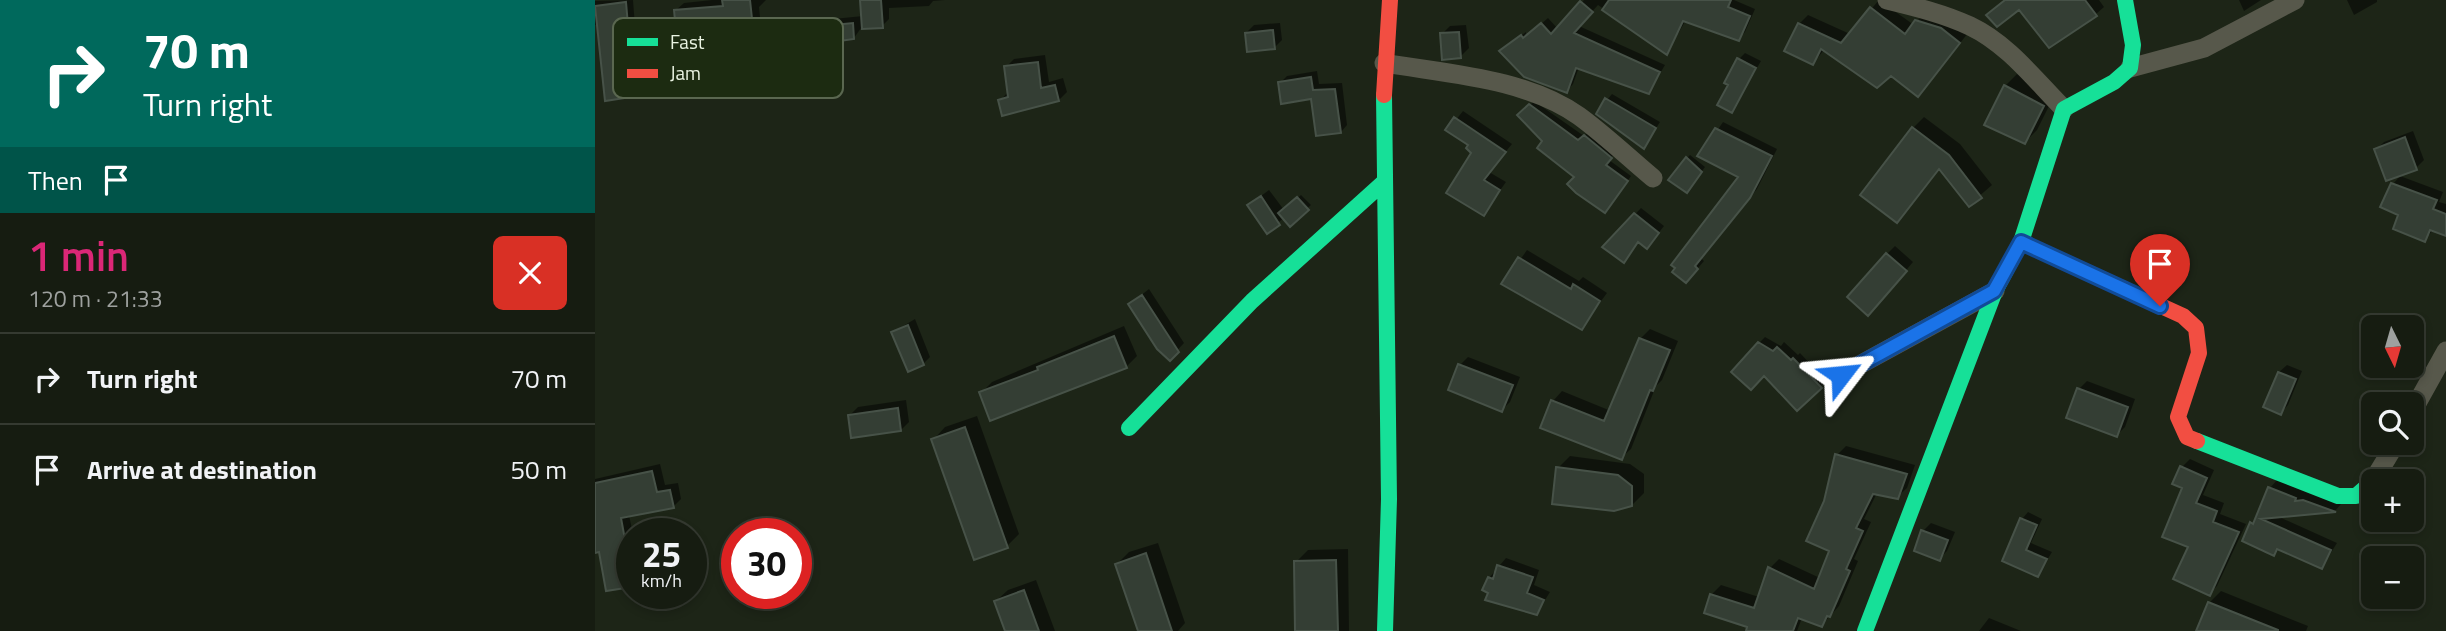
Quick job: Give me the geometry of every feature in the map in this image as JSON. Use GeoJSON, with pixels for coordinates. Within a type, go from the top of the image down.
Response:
{"type":"FeatureCollection","features":[{"type":"Feature","properties":{"kind":"street"},"geometry":{"type":"LineString","coordinates":[[1385,631],[1389,499],[1384,63],[1390,0]]}},
{"type":"Feature","properties":{"kind":"street"},"geometry":{"type":"LineString","coordinates":[[1888,0],[1932,11],[1972,27],[2006,50],[2064,109]]}},
{"type":"Feature","properties":{"kind":"street"},"geometry":{"type":"LineString","coordinates":[[2125,0],[2133,44],[2130,68]]}},
{"type":"Feature","properties":{"kind":"street"},"geometry":{"type":"LineString","coordinates":[[1865,631],[1994,291],[2021,242],[2064,109],[2114,82],[2130,68],[2204,48],[2295,0]]}},
{"type":"Feature","properties":{"kind":"street"},"geometry":{"type":"LineString","coordinates":[[1384,63],[1489,81],[1536,94],[1578,115],[1653,178]]}},
{"type":"Feature","properties":{"kind":"street"},"geometry":{"type":"LineString","coordinates":[[1129,428],[1242,308],[1312,241],[1384,182]]}},
{"type":"Feature","properties":{"kind":"street"},"geometry":{"type":"LineString","coordinates":[[2021,242],[2183,316],[2196,328],[2199,353],[2178,417],[2187,437],[2338,496],[2356,496],[2361,492]]}},
{"type":"Feature","properties":{"kind":"street"},"geometry":{"type":"LineString","coordinates":[[1841,375],[1994,291]]}},
{"type":"Feature","properties":{"kind":"street"},"geometry":{"type":"LineString","coordinates":[[2423,392],[2446,351]]}},
{"type":"Feature","properties":{"kind":"building"},"geometry":{"type":"Polygon","coordinates":[[[722,0],[750,0],[752,18],[675,18],[674,10],[723,6],[722,0]]]}},
{"type":"Feature","properties":{"kind":"building"},"geometry":{"type":"Polygon","coordinates":[[[860,0],[881,0],[883,28],[862,29],[860,0]]]}},
{"type":"Feature","properties":{"kind":"building"},"geometry":{"type":"Polygon","coordinates":[[[1609,0],[1731,0],[1728,7],[1750,16],[1739,41],[1683,21],[1667,55],[1602,10],[1609,0]]]}},
{"type":"Feature","properties":{"kind":"building"},"geometry":{"type":"Polygon","coordinates":[[[2005,0],[2085,0],[2097,16],[2049,48],[2019,10],[1997,27],[1986,15],[2005,0]]]}},
{"type":"Feature","properties":{"kind":"building"},"geometry":{"type":"Polygon","coordinates":[[[1580,1],[1593,12],[1574,33],[1660,72],[1649,94],[1576,68],[1567,93],[1524,77],[1499,51],[1521,35],[1523,38],[1541,23],[1551,34],[1580,1]]]}},
{"type":"Feature","properties":{"kind":"building"},"geometry":{"type":"Polygon","coordinates":[[[626,2],[627,18],[613,18],[613,98],[625,98],[605,101],[595,6],[626,2]]]}},
{"type":"Feature","properties":{"kind":"building"},"geometry":{"type":"Polygon","coordinates":[[[1870,7],[1905,34],[1915,20],[1941,28],[1960,43],[1918,97],[1891,76],[1877,88],[1821,49],[1813,65],[1784,51],[1798,23],[1841,43],[1870,7]]]}},
{"type":"Feature","properties":{"kind":"building"},"geometry":{"type":"Polygon","coordinates":[[[853,23],[854,39],[843,41],[843,24],[853,23]]]}},
{"type":"Feature","properties":{"kind":"building"},"geometry":{"type":"Polygon","coordinates":[[[1273,30],[1275,49],[1247,52],[1245,33],[1273,30]]]}},
{"type":"Feature","properties":{"kind":"building"},"geometry":{"type":"Polygon","coordinates":[[[1459,32],[1461,58],[1442,60],[1440,33],[1459,32]]]}},
{"type":"Feature","properties":{"kind":"building"},"geometry":{"type":"Polygon","coordinates":[[[1737,58],[1756,68],[1732,113],[1717,105],[1728,85],[1724,83],[1737,58]]]}},
{"type":"Feature","properties":{"kind":"building"},"geometry":{"type":"Polygon","coordinates":[[[1038,62],[1041,88],[1055,85],[1059,101],[1002,116],[998,100],[1008,97],[1004,66],[1038,62]]]}},
{"type":"Feature","properties":{"kind":"building"},"geometry":{"type":"Polygon","coordinates":[[[1311,77],[1313,90],[1335,89],[1341,133],[1316,136],[1311,99],[1281,104],[1278,82],[1311,77]]]}},
{"type":"Feature","properties":{"kind":"building"},"geometry":{"type":"Polygon","coordinates":[[[2004,85],[2044,106],[2025,144],[1984,125],[2004,85]]]}},
{"type":"Feature","properties":{"kind":"building"},"geometry":{"type":"Polygon","coordinates":[[[1605,98],[1656,128],[1644,149],[1596,114],[1605,98]]]}},
{"type":"Feature","properties":{"kind":"building"},"geometry":{"type":"Polygon","coordinates":[[[1529,104],[1578,140],[1584,135],[1612,158],[1606,165],[1628,181],[1605,213],[1576,193],[1567,184],[1574,177],[1537,148],[1542,141],[1517,115],[1529,104]]]}},
{"type":"Feature","properties":{"kind":"building"},"geometry":{"type":"Polygon","coordinates":[[[1454,117],[1506,152],[1484,180],[1500,190],[1484,216],[1446,193],[1471,153],[1466,148],[1468,145],[1445,130],[1454,117]]]}},
{"type":"Feature","properties":{"kind":"building"},"geometry":{"type":"Polygon","coordinates":[[[1912,127],[1949,155],[1982,198],[1969,207],[1939,169],[1897,223],[1860,195],[1912,127]]]}},
{"type":"Feature","properties":{"kind":"building"},"geometry":{"type":"Polygon","coordinates":[[[1715,128],[1772,156],[1750,198],[1695,266],[1698,269],[1686,283],[1672,272],[1675,268],[1671,265],[1738,177],[1697,156],[1715,128]]]}},
{"type":"Feature","properties":{"kind":"building"},"geometry":{"type":"Polygon","coordinates":[[[2405,137],[2417,170],[2386,181],[2374,149],[2405,137]]]}},
{"type":"Feature","properties":{"kind":"building"},"geometry":{"type":"Polygon","coordinates":[[[1686,157],[1702,172],[1687,193],[1668,180],[1686,157]]]}},
{"type":"Feature","properties":{"kind":"building"},"geometry":{"type":"Polygon","coordinates":[[[2391,183],[2437,200],[2433,209],[2446,214],[2446,236],[2430,230],[2425,242],[2393,229],[2398,215],[2380,207],[2391,183]]]}},
{"type":"Feature","properties":{"kind":"building"},"geometry":{"type":"Polygon","coordinates":[[[1261,196],[1280,225],[1267,234],[1247,205],[1261,196]]]}},
{"type":"Feature","properties":{"kind":"building"},"geometry":{"type":"Polygon","coordinates":[[[1297,197],[1309,210],[1290,227],[1278,213],[1297,197]]]}},
{"type":"Feature","properties":{"kind":"building"},"geometry":{"type":"Polygon","coordinates":[[[1634,213],[1659,233],[1647,249],[1638,242],[1624,263],[1602,247],[1634,213]]]}},
{"type":"Feature","properties":{"kind":"building"},"geometry":{"type":"Polygon","coordinates":[[[1886,253],[1907,271],[1868,316],[1847,297],[1886,253]]]}},
{"type":"Feature","properties":{"kind":"building"},"geometry":{"type":"Polygon","coordinates":[[[1518,257],[1571,289],[1573,284],[1600,301],[1582,330],[1501,284],[1518,257]]]}},
{"type":"Feature","properties":{"kind":"building"},"geometry":{"type":"Polygon","coordinates":[[[1142,295],[1179,352],[1170,361],[1157,349],[1128,304],[1142,295]]]}},
{"type":"Feature","properties":{"kind":"building"},"geometry":{"type":"Polygon","coordinates":[[[908,325],[924,365],[908,372],[891,332],[908,325]]]}},
{"type":"Feature","properties":{"kind":"building"},"geometry":{"type":"Polygon","coordinates":[[[1114,336],[1127,368],[990,421],[979,392],[1038,370],[1037,367],[1114,336]]]}},
{"type":"Feature","properties":{"kind":"building"},"geometry":{"type":"Polygon","coordinates":[[[1639,338],[1670,350],[1653,391],[1650,390],[1622,460],[1540,428],[1551,400],[1604,421],[1639,338]]]}},
{"type":"Feature","properties":{"kind":"building"},"geometry":{"type":"Polygon","coordinates":[[[1758,342],[1773,351],[1777,347],[1791,360],[1793,358],[1822,388],[1797,411],[1764,376],[1751,390],[1731,372],[1758,342]]]}},
{"type":"Feature","properties":{"kind":"building"},"geometry":{"type":"Polygon","coordinates":[[[1458,364],[1513,385],[1502,412],[1448,390],[1458,364]]]}},
{"type":"Feature","properties":{"kind":"building"},"geometry":{"type":"Polygon","coordinates":[[[2278,372],[2296,379],[2281,415],[2263,407],[2278,372]]]}},
{"type":"Feature","properties":{"kind":"building"},"geometry":{"type":"Polygon","coordinates":[[[2077,388],[2128,407],[2117,437],[2066,418],[2077,388]]]}},
{"type":"Feature","properties":{"kind":"building"},"geometry":{"type":"Polygon","coordinates":[[[898,408],[901,431],[851,438],[848,415],[898,408]]]}},
{"type":"Feature","properties":{"kind":"building"},"geometry":{"type":"Polygon","coordinates":[[[965,427],[1008,548],[974,560],[931,439],[965,427]]]}},
{"type":"Feature","properties":{"kind":"building"},"geometry":{"type":"Polygon","coordinates":[[[1835,454],[1907,474],[1898,499],[1873,494],[1856,528],[1863,531],[1846,569],[1850,571],[1830,617],[1827,616],[1822,627],[1798,618],[1793,631],[1746,631],[1747,627],[1704,613],[1710,594],[1754,608],[1768,567],[1814,589],[1829,551],[1806,541],[1824,501],[1835,454]]]}},
{"type":"Feature","properties":{"kind":"building"},"geometry":{"type":"Polygon","coordinates":[[[2180,466],[2207,478],[2196,503],[2217,511],[2213,522],[2239,532],[2210,596],[2173,579],[2188,547],[2162,537],[2182,488],[2172,484],[2180,466]]]}},
{"type":"Feature","properties":{"kind":"building"},"geometry":{"type":"Polygon","coordinates":[[[1556,467],[1618,475],[1632,486],[1632,506],[1614,511],[1552,504],[1556,467]]]}},
{"type":"Feature","properties":{"kind":"building"},"geometry":{"type":"Polygon","coordinates":[[[652,471],[657,492],[670,490],[674,508],[616,518],[616,589],[606,591],[599,552],[595,553],[595,483],[652,471]]]}},
{"type":"Feature","properties":{"kind":"building"},"geometry":{"type":"Polygon","coordinates":[[[2268,487],[2296,498],[2295,501],[2303,500],[2336,512],[2261,519],[2331,550],[2322,569],[2277,549],[2274,556],[2242,541],[2250,522],[2253,524],[2268,487]]]}},
{"type":"Feature","properties":{"kind":"building"},"geometry":{"type":"Polygon","coordinates":[[[2020,518],[2037,525],[2026,550],[2047,559],[2038,577],[2002,561],[2020,518]]]}},
{"type":"Feature","properties":{"kind":"building"},"geometry":{"type":"Polygon","coordinates":[[[1921,530],[1948,540],[1940,561],[1914,551],[1921,530]]]}},
{"type":"Feature","properties":{"kind":"building"},"geometry":{"type":"Polygon","coordinates":[[[1146,553],[1172,631],[1138,631],[1115,564],[1146,553]]]}},
{"type":"Feature","properties":{"kind":"building"},"geometry":{"type":"Polygon","coordinates":[[[1336,560],[1338,631],[1295,631],[1294,561],[1336,560]]]}},
{"type":"Feature","properties":{"kind":"building"},"geometry":{"type":"Polygon","coordinates":[[[1497,565],[1533,577],[1527,593],[1544,600],[1537,615],[1485,600],[1488,593],[1482,590],[1488,577],[1493,579],[1497,565]]]}},
{"type":"Feature","properties":{"kind":"building"},"geometry":{"type":"Polygon","coordinates":[[[1024,590],[1039,631],[1005,631],[994,601],[1024,590]]]}},
{"type":"Feature","properties":{"kind":"building"},"geometry":{"type":"Polygon","coordinates":[[[2208,602],[2278,630],[2278,631],[2196,631],[2208,602]]]}},
{"type":"Feature","properties":{"kind":"traffic: fast"},"geometry":{"type":"LineString","coordinates":[[1865,631],[1995,291],[2021,242],[2064,109],[2114,82],[2130,68],[2133,45],[2125,0]]}},
{"type":"Feature","properties":{"kind":"traffic: fast"},"geometry":{"type":"LineString","coordinates":[[1384,95],[1389,499],[1385,631]]}},
{"type":"Feature","properties":{"kind":"traffic: fast"},"geometry":{"type":"LineString","coordinates":[[1129,428],[1252,301],[1384,182]]}},
{"type":"Feature","properties":{"kind":"traffic: fast"},"geometry":{"type":"LineString","coordinates":[[2197,441],[2338,496],[2356,496],[2361,492]]}},
{"type":"Feature","properties":{"kind":"traffic: jam"},"geometry":{"type":"LineString","coordinates":[[1384,95],[1390,0]]}},
{"type":"Feature","properties":{"kind":"traffic: jam"},"geometry":{"type":"LineString","coordinates":[[2021,242],[2183,316],[2196,328],[2199,353],[2178,417],[2187,437],[2197,441]]}},
{"type":"Feature","properties":{"kind":"route"},"geometry":{"type":"LineString","coordinates":[[1841,375],[1994,291],[2021,242],[2160,306]]}}]}
